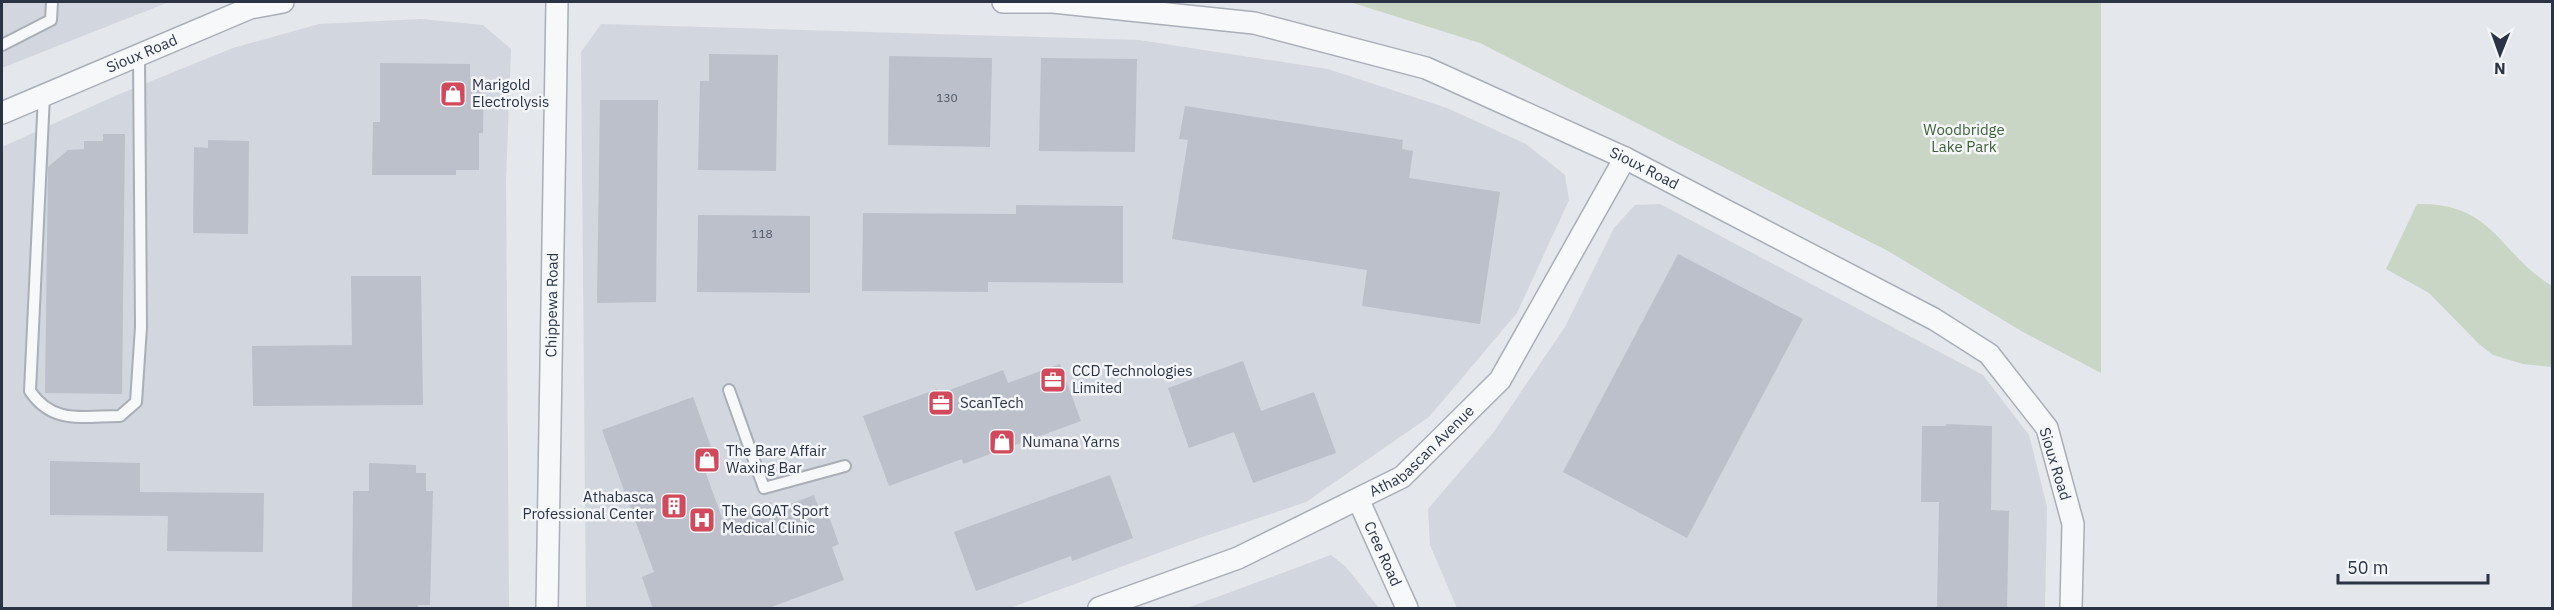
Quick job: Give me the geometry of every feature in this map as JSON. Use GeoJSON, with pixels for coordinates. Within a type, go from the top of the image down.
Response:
{"type":"FeatureCollection","features":[{"type":"Feature","properties":{"kind":"street","name":"Sioux Road"},"geometry":{"type":"LineString","coordinates":[[2,112],[250,8],[284,2]]}},
{"type":"Feature","properties":{"kind":"street","name":"Chippewa Road"},"geometry":{"type":"LineString","coordinates":[[547,609],[557,2]]}},
{"type":"Feature","properties":{"kind":"street","name":"Sioux Road"},"geometry":{"type":"LineString","coordinates":[[1004,2],[1053,2],[1254,23],[1426,68],[1626,158],[1934,319],[1989,354],[2047,428],[2073,524],[2071,609]]}},
{"type":"Feature","properties":{"kind":"street","name":"Athabascan Avenue"},"geometry":{"type":"LineString","coordinates":[[1098,609],[1238,558],[1402,477],[1500,380],[1626,158]]}},
{"type":"Feature","properties":{"kind":"street","name":"Cree Road"},"geometry":{"type":"LineString","coordinates":[[1358,499],[1407,609]]}},
{"type":"Feature","properties":{"kind":"lane"},"geometry":{"type":"LineString","coordinates":[[2,45],[51,20],[52,2]]}},
{"type":"Feature","properties":{"kind":"lane"},"geometry":{"type":"LineString","coordinates":[[44,95],[30,390],[40,405],[58,415],[120,416],[136,402],[141,327],[139,55]]}},
{"type":"Feature","properties":{"kind":"lane"},"geometry":{"type":"LineString","coordinates":[[729,390],[764,488],[845,466]]}},
{"type":"Feature","properties":{"kind":"shaded area"},"geometry":{"type":"Polygon","coordinates":[[[2,2],[169,2],[2,68],[2,2]]]}},
{"type":"Feature","properties":{"kind":"shaded area"},"geometry":{"type":"Polygon","coordinates":[[[421,19],[483,25],[511,49],[506,181],[509,608],[2,608],[2,147],[117,95],[233,48],[319,24],[421,19]]]}},
{"type":"Feature","properties":{"kind":"shaded area"},"geometry":{"type":"Polygon","coordinates":[[[601,24],[1139,40],[1328,69],[1447,108],[1526,144],[1565,175],[1569,200],[1517,313],[1429,417],[1306,502],[1188,542],[1010,608],[586,608],[581,52],[601,24]]]}},
{"type":"Feature","properties":{"kind":"shaded area"},"geometry":{"type":"Polygon","coordinates":[[[1660,204],[1983,375],[2029,435],[2047,507],[2045,608],[1457,608],[1430,545],[1428,509],[1493,433],[1565,327],[1614,228],[1635,205],[1660,204]]]}},
{"type":"Feature","properties":{"kind":"shaded area"},"geometry":{"type":"Polygon","coordinates":[[[1331,555],[1346,567],[1379,608],[1187,608],[1331,555]]]}},
{"type":"Feature","properties":{"kind":"green space","name":"Woodbridge Lake Park"},"geometry":{"type":"Polygon","coordinates":[[[1350,2],[2101,2],[2101,373],[2023,332],[1888,251],[1480,43],[1350,2]]]}},
{"type":"Feature","properties":{"kind":"green space"},"geometry":{"type":"Polygon","coordinates":[[[2417,204],[2443,206],[2463,211],[2480,221],[2534,273],[2552,286],[2552,367],[2523,364],[2493,355],[2479,344],[2429,293],[2386,269],[2417,204]]]}},
{"type":"Feature","properties":{"kind":"building"},"geometry":{"type":"Polygon","coordinates":[[[709,54],[778,55],[776,171],[698,170],[700,81],[709,81],[709,54]]]}},
{"type":"Feature","properties":{"kind":"building"},"geometry":{"type":"Polygon","coordinates":[[[889,56],[992,58],[990,147],[888,145],[889,56]]]}},
{"type":"Feature","properties":{"kind":"building"},"geometry":{"type":"Polygon","coordinates":[[[1041,58],[1137,59],[1135,152],[1039,151],[1041,58]]]}},
{"type":"Feature","properties":{"kind":"building"},"geometry":{"type":"Polygon","coordinates":[[[380,63],[470,64],[470,78],[484,78],[483,133],[479,133],[479,170],[456,170],[456,175],[372,175],[373,122],[380,122],[380,63]]]}},
{"type":"Feature","properties":{"kind":"building"},"geometry":{"type":"Polygon","coordinates":[[[600,100],[658,100],[656,302],[597,303],[600,100]]]}},
{"type":"Feature","properties":{"kind":"building"},"geometry":{"type":"Polygon","coordinates":[[[1185,106],[1403,140],[1402,149],[1413,151],[1409,178],[1500,192],[1480,324],[1362,306],[1367,270],[1172,239],[1188,140],[1179,139],[1185,106]]]}},
{"type":"Feature","properties":{"kind":"building"},"geometry":{"type":"Polygon","coordinates":[[[103,134],[125,134],[122,394],[45,393],[48,167],[68,150],[84,149],[84,141],[103,141],[103,134]]]}},
{"type":"Feature","properties":{"kind":"building"},"geometry":{"type":"Polygon","coordinates":[[[208,140],[249,141],[248,234],[193,233],[194,147],[208,148],[208,140]]]}},
{"type":"Feature","properties":{"kind":"building"},"geometry":{"type":"Polygon","coordinates":[[[1016,205],[1123,206],[1123,283],[988,282],[988,292],[862,291],[863,213],[1016,214],[1016,205]]]}},
{"type":"Feature","properties":{"kind":"building"},"geometry":{"type":"Polygon","coordinates":[[[698,215],[810,216],[810,293],[697,292],[698,215]]]}},
{"type":"Feature","properties":{"kind":"building"},"geometry":{"type":"Polygon","coordinates":[[[1678,254],[1803,319],[1687,538],[1563,472],[1678,254]]]}},
{"type":"Feature","properties":{"kind":"building"},"geometry":{"type":"Polygon","coordinates":[[[351,276],[421,276],[423,405],[253,406],[252,346],[352,345],[351,276]]]}},
{"type":"Feature","properties":{"kind":"building"},"geometry":{"type":"Polygon","coordinates":[[[1243,361],[1261,411],[1314,392],[1336,453],[1253,483],[1234,432],[1189,448],[1168,388],[1243,361]]]}},
{"type":"Feature","properties":{"kind":"building"},"geometry":{"type":"Polygon","coordinates":[[[1060,364],[1081,421],[963,464],[962,459],[889,486],[863,416],[937,389],[939,394],[1003,370],[1008,383],[1060,364]]]}},
{"type":"Feature","properties":{"kind":"building","name":"Athabasca Professional Center"},"geometry":{"type":"Polygon","coordinates":[[[693,397],[718,466],[705,471],[723,520],[771,502],[774,510],[814,495],[822,517],[828,514],[839,544],[832,547],[844,580],[766,609],[653,609],[642,577],[654,572],[602,430],[693,397]]]}},
{"type":"Feature","properties":{"kind":"building"},"geometry":{"type":"Polygon","coordinates":[[[1946,424],[1992,426],[1991,510],[2009,511],[2007,609],[1937,609],[1939,502],[1921,502],[1922,426],[1946,426],[1946,424]]]}},
{"type":"Feature","properties":{"kind":"building"},"geometry":{"type":"Polygon","coordinates":[[[50,461],[140,463],[140,492],[264,493],[263,552],[167,551],[168,516],[50,515],[50,461]]]}},
{"type":"Feature","properties":{"kind":"building"},"geometry":{"type":"Polygon","coordinates":[[[369,463],[416,465],[416,473],[426,473],[426,491],[433,491],[430,605],[418,605],[418,609],[352,609],[353,491],[369,491],[369,463]]]}},
{"type":"Feature","properties":{"kind":"building"},"geometry":{"type":"Polygon","coordinates":[[[1110,475],[1133,538],[1072,561],[1071,556],[976,591],[954,532],[1110,475]]]}},
{"type":"Feature","properties":{"kind":"place","name":"Marigold Electrolysis"},"geometry":{"type":"Point","coordinates":[453,94]}},
{"type":"Feature","properties":{"kind":"place","name":"CCD Technologies Limited"},"geometry":{"type":"Point","coordinates":[1053,380]}},
{"type":"Feature","properties":{"kind":"place","name":"ScanTech"},"geometry":{"type":"Point","coordinates":[941,403]}},
{"type":"Feature","properties":{"kind":"place","name":"Numana Yarns"},"geometry":{"type":"Point","coordinates":[1002,442]}},
{"type":"Feature","properties":{"kind":"place","name":"The Bare Affair Waxing Bar"},"geometry":{"type":"Point","coordinates":[707,460]}},
{"type":"Feature","properties":{"kind":"place","name":"Athabasca Professional Center"},"geometry":{"type":"Point","coordinates":[674,506]}},
{"type":"Feature","properties":{"kind":"place","name":"The GOAT Sport Medical Clinic"},"geometry":{"type":"Point","coordinates":[702,520]}}]}
